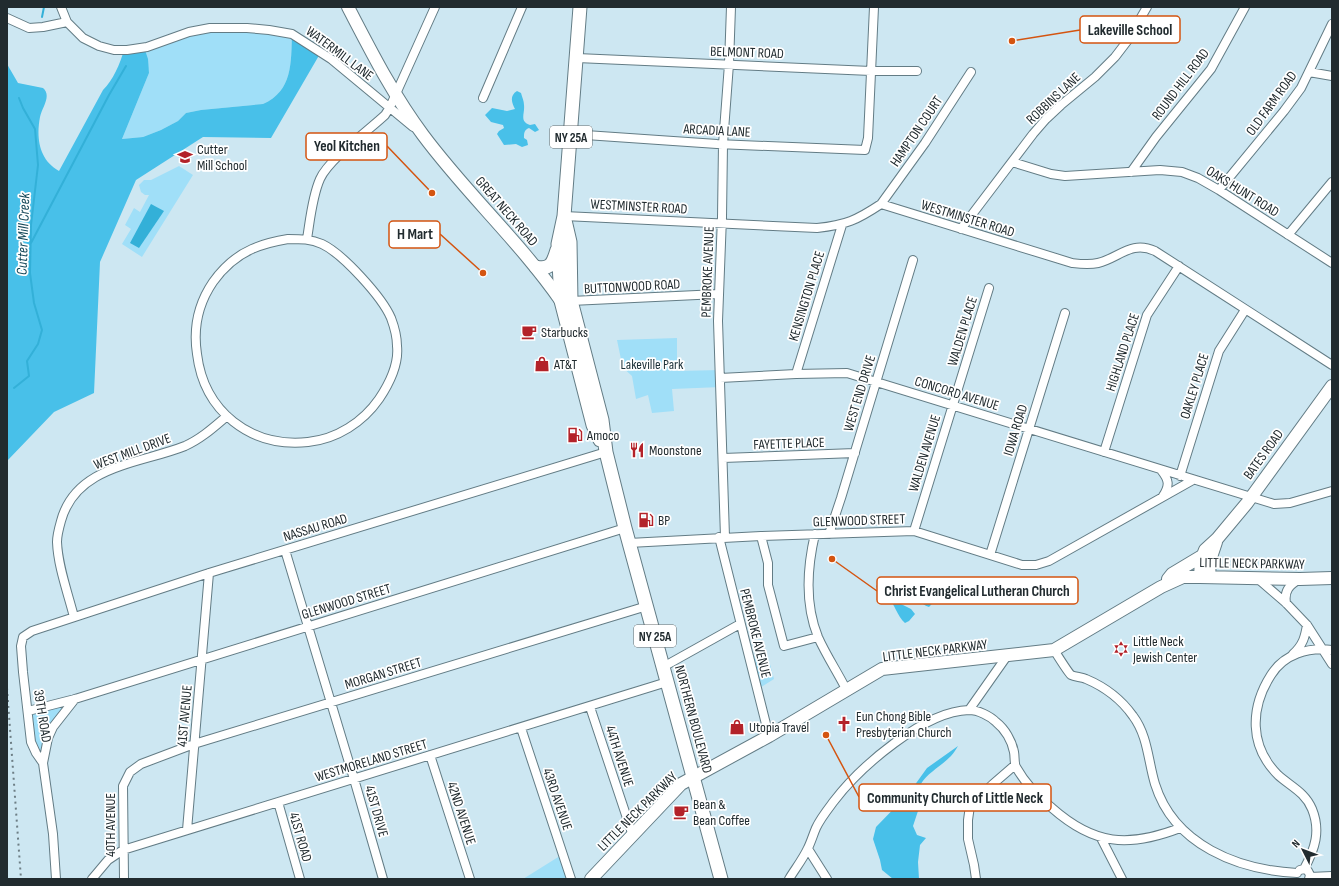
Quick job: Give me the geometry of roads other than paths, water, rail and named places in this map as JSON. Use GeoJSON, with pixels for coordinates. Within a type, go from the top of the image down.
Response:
{"type":"FeatureCollection","features":[{"type":"Feature","properties":{"kind":"main road","name":"GREAT NECK ROAD"},"geometry":{"type":"LineString","coordinates":[[348,7],[388,83],[423,135],[447,166],[566,301]]}},
{"type":"Feature","properties":{"kind":"main road","name":"NORTHERN BOULEVARD"},"geometry":{"type":"LineString","coordinates":[[580,7],[564,216],[558,244],[566,301],[593,425],[606,452],[629,543],[722,879]]}},
{"type":"Feature","properties":{"kind":"main road","name":"NORTHERN BOULEVARD"},"geometry":{"type":"LineString","coordinates":[[564,216],[570,242],[566,301]]}},
{"type":"Feature","properties":{"kind":"main road"},"geometry":{"type":"LineString","coordinates":[[536,267],[544,268],[550,266],[558,244]]}},
{"type":"Feature","properties":{"kind":"main road","name":"BATES ROAD"},"geometry":{"type":"LineString","coordinates":[[1160,587],[1172,574],[1202,556],[1205,550],[1217,539],[1251,497],[1332,386]]}},
{"type":"Feature","properties":{"kind":"main road","name":"BATES ROAD"},"geometry":{"type":"LineString","coordinates":[[1204,577],[1217,539]]}},
{"type":"Feature","properties":{"kind":"main road"},"geometry":{"type":"LineString","coordinates":[[1202,556],[1204,577]]}},
{"type":"Feature","properties":{"kind":"main road","name":"LITTLE NECK PARKWAY"},"geometry":{"type":"LineString","coordinates":[[591,879],[681,784],[769,736],[882,670],[1054,650],[1160,587],[1183,578],[1332,578]]}},
{"type":"Feature","properties":{"kind":"street","name":"WATERMILL LANE"},"geometry":{"type":"LineString","coordinates":[[60,7],[67,22],[83,38],[99,46],[114,50],[147,47],[189,32],[210,28],[247,28],[292,34],[331,59],[390,107]]}},
{"type":"Feature","properties":{"kind":"street"},"geometry":{"type":"LineString","coordinates":[[307,239],[320,179],[337,158],[385,115],[396,96],[435,7]]}},
{"type":"Feature","properties":{"kind":"street"},"geometry":{"type":"LineString","coordinates":[[483,98],[522,7]]}},
{"type":"Feature","properties":{"kind":"street","name":"PEMBROKE AVENUE"},"geometry":{"type":"LineString","coordinates":[[731,7],[729,64],[723,144],[722,224],[718,294],[723,458],[722,537],[740,624],[769,736]]}},
{"type":"Feature","properties":{"kind":"street"},"geometry":{"type":"LineString","coordinates":[[871,71],[874,7]]}},
{"type":"Feature","properties":{"kind":"street","name":"ROBBINS LANE"},"geometry":{"type":"LineString","coordinates":[[961,229],[1046,119],[1095,77],[1115,57],[1128,40],[1147,7]]}},
{"type":"Feature","properties":{"kind":"street","name":"ROUND HILL ROAD"},"geometry":{"type":"LineString","coordinates":[[1131,172],[1156,136],[1211,69],[1245,7]]}},
{"type":"Feature","properties":{"kind":"street"},"geometry":{"type":"LineString","coordinates":[[7,18],[28,28],[43,27],[67,22]]}},
{"type":"Feature","properties":{"kind":"street","name":"OLD FARM ROAD"},"geometry":{"type":"LineString","coordinates":[[1219,190],[1301,88],[1332,24]]}},
{"type":"Feature","properties":{"kind":"street","name":"BELMONT ROAD"},"geometry":{"type":"LineString","coordinates":[[577,58],[871,71],[917,71]]}},
{"type":"Feature","properties":{"kind":"street","name":"ARCADIA LANE"},"geometry":{"type":"LineString","coordinates":[[571,134],[723,144],[865,150],[868,138],[871,71]]}},
{"type":"Feature","properties":{"kind":"street","name":"HAMPTON COURT"},"geometry":{"type":"LineString","coordinates":[[881,204],[925,143],[971,72]]}},
{"type":"Feature","properties":{"kind":"street"},"geometry":{"type":"LineString","coordinates":[[1309,72],[1332,76]]}},
{"type":"Feature","properties":{"kind":"street","name":"GREAT NECK ROAD"},"geometry":{"type":"LineString","coordinates":[[390,107],[423,135]]}},
{"type":"Feature","properties":{"kind":"street","name":"OAKS HUNT ROAD"},"geometry":{"type":"LineString","coordinates":[[1012,162],[1051,174],[1065,176],[1160,170],[1182,172],[1198,178],[1219,190],[1332,263]]}},
{"type":"Feature","properties":{"kind":"street"},"geometry":{"type":"LineString","coordinates":[[1288,234],[1332,182]]}},
{"type":"Feature","properties":{"kind":"street","name":"WESTMINSTER ROAD"},"geometry":{"type":"LineString","coordinates":[[564,216],[817,228],[842,225],[862,217],[881,204],[1072,263],[1086,265],[1099,263],[1129,249],[1143,248],[1155,251],[1332,365]]}},
{"type":"Feature","properties":{"kind":"street","name":"KENSINGTON PLACE"},"geometry":{"type":"LineString","coordinates":[[796,374],[842,225]]}},
{"type":"Feature","properties":{"kind":"street"},"geometry":{"type":"LineString","coordinates":[[288,239],[307,239],[331,249],[346,260],[384,306],[391,317],[395,332],[397,346],[396,358],[392,376],[376,404],[366,415],[342,432],[314,441],[286,442],[271,440],[253,434],[227,416],[219,409],[211,398],[201,376],[195,343],[195,330],[201,305],[208,290],[228,265],[244,253],[270,242],[288,239]]}},
{"type":"Feature","properties":{"kind":"street","name":"WEST END DRIVE"},"geometry":{"type":"LineString","coordinates":[[829,534],[914,260]]}},
{"type":"Feature","properties":{"kind":"street","name":"HIGHLAND PLACE"},"geometry":{"type":"LineString","coordinates":[[1104,452],[1147,314],[1179,266]]}},
{"type":"Feature","properties":{"kind":"street","name":"WALDEN PLACE"},"geometry":{"type":"LineString","coordinates":[[953,405],[989,288]]}},
{"type":"Feature","properties":{"kind":"street","name":"BUTTONWOOD ROAD"},"geometry":{"type":"LineString","coordinates":[[566,301],[718,294]]}},
{"type":"Feature","properties":{"kind":"street","name":"OAKLEY PLACE"},"geometry":{"type":"LineString","coordinates":[[1180,476],[1219,351],[1245,310]]}},
{"type":"Feature","properties":{"kind":"street","name":"IOWA ROAD"},"geometry":{"type":"LineString","coordinates":[[990,555],[1065,313]]}},
{"type":"Feature","properties":{"kind":"street","name":"CONCORD AVENUE"},"geometry":{"type":"LineString","coordinates":[[720,378],[844,373],[1029,428],[1274,504],[1290,503],[1332,492]]}},
{"type":"Feature","properties":{"kind":"street","name":"WALDEN AVENUE"},"geometry":{"type":"LineString","coordinates":[[914,531],[953,405]]}},
{"type":"Feature","properties":{"kind":"street","name":"WEST MILL DRIVE"},"geometry":{"type":"LineString","coordinates":[[74,617],[59,560],[57,541],[63,513],[74,495],[87,482],[106,471],[186,445],[205,434],[227,416]]}},
{"type":"Feature","properties":{"kind":"street","name":"NASSAU ROAD"},"geometry":{"type":"LineString","coordinates":[[32,630],[209,573],[606,452]]}},
{"type":"Feature","properties":{"kind":"street","name":"FAYETTE PLACE"},"geometry":{"type":"LineString","coordinates":[[723,458],[855,453]]}},
{"type":"Feature","properties":{"kind":"street"},"geometry":{"type":"LineString","coordinates":[[1161,470],[1166,476],[1168,482],[1163,497]]}},
{"type":"Feature","properties":{"kind":"street","name":"GLENWOOD STREET"},"geometry":{"type":"LineString","coordinates":[[629,543],[722,537],[914,531],[1022,565],[1036,565],[1049,561],[1193,480]]}},
{"type":"Feature","properties":{"kind":"street","name":"GLENWOOD STREET"},"geometry":{"type":"LineString","coordinates":[[28,711],[75,699],[625,528]]}},
{"type":"Feature","properties":{"kind":"street"},"geometry":{"type":"LineString","coordinates":[[815,534],[810,561],[809,597],[813,622],[818,637],[847,691]]}},
{"type":"Feature","properties":{"kind":"street"},"geometry":{"type":"LineString","coordinates":[[761,536],[768,563],[768,585],[784,646],[818,637]]}},
{"type":"Feature","properties":{"kind":"street","name":"41ST DRIVE"},"geometry":{"type":"LineString","coordinates":[[285,550],[383,879]]}},
{"type":"Feature","properties":{"kind":"street","name":"41ST AVENUE"},"geometry":{"type":"LineString","coordinates":[[187,830],[209,573]]}},
{"type":"Feature","properties":{"kind":"street"},"geometry":{"type":"LineString","coordinates":[[1257,578],[1307,625],[1332,664]]}},
{"type":"Feature","properties":{"kind":"street"},"geometry":{"type":"LineString","coordinates":[[1286,604],[1285,596],[1289,587],[1300,579]]}},
{"type":"Feature","properties":{"kind":"street","name":"MORGAN STREET"},"geometry":{"type":"LineString","coordinates":[[130,772],[141,764],[194,744],[647,606]]}},
{"type":"Feature","properties":{"kind":"street"},"geometry":{"type":"LineString","coordinates":[[663,666],[740,624]]}},
{"type":"Feature","properties":{"kind":"street"},"geometry":{"type":"LineString","coordinates":[[1299,874],[1312,853],[1316,836],[1316,821],[1312,808],[1307,799],[1299,790],[1279,775],[1266,760],[1258,738],[1256,713],[1262,692],[1274,670],[1299,649],[1305,639],[1307,625]]}},
{"type":"Feature","properties":{"kind":"street","name":"39TH ROAD"},"geometry":{"type":"LineString","coordinates":[[32,630],[23,637],[21,646],[31,742],[36,754],[43,763],[53,834],[56,879]]}},
{"type":"Feature","properties":{"kind":"street"},"geometry":{"type":"LineString","coordinates":[[1289,657],[1304,651],[1323,649],[1332,650]]}},
{"type":"Feature","properties":{"kind":"street"},"geometry":{"type":"LineString","coordinates":[[1054,650],[1071,675],[1085,679],[1102,687],[1123,703],[1133,716],[1145,740],[1149,755],[1150,768],[1157,791],[1166,809],[1180,828],[1202,845],[1234,861],[1266,870],[1299,874],[1308,871],[1310,878],[1332,876]]}},
{"type":"Feature","properties":{"kind":"street"},"geometry":{"type":"LineString","coordinates":[[969,710],[1007,656]]}},
{"type":"Feature","properties":{"kind":"street","name":"WESTMORELAND STREET"},"geometry":{"type":"LineString","coordinates":[[92,879],[108,860],[123,850],[667,682]]}},
{"type":"Feature","properties":{"kind":"street"},"geometry":{"type":"LineString","coordinates":[[43,763],[48,738],[53,727],[75,699]]}},
{"type":"Feature","properties":{"kind":"street","name":"44TH AVENUE"},"geometry":{"type":"LineString","coordinates":[[590,707],[633,836]]}},
{"type":"Feature","properties":{"kind":"street"},"geometry":{"type":"LineString","coordinates":[[789,879],[808,849],[816,827],[848,783],[894,743],[917,728],[945,714],[969,710],[989,717],[1006,732],[1014,750],[1015,765],[1034,791],[1058,814],[1082,830],[1101,838],[1136,840],[1161,835],[1180,828]]}},
{"type":"Feature","properties":{"kind":"street","name":"43RD AVENUE"},"geometry":{"type":"LineString","coordinates":[[521,728],[571,879]]}},
{"type":"Feature","properties":{"kind":"street","name":"42ND AVENUE"},"geometry":{"type":"LineString","coordinates":[[430,755],[470,879]]}},
{"type":"Feature","properties":{"kind":"street"},"geometry":{"type":"LineString","coordinates":[[976,879],[968,839],[970,806],[1015,765]]}},
{"type":"Feature","properties":{"kind":"street","name":"40TH AVENUE"},"geometry":{"type":"LineString","coordinates":[[124,879],[123,786],[130,772]]}},
{"type":"Feature","properties":{"kind":"street","name":"41ST ROAD"},"geometry":{"type":"LineString","coordinates":[[278,802],[300,879]]}},
{"type":"Feature","properties":{"kind":"street"},"geometry":{"type":"LineString","coordinates":[[1101,838],[1122,879]]}},
{"type":"Feature","properties":{"kind":"street"},"geometry":{"type":"LineString","coordinates":[[808,849],[827,879]]}},
{"type":"Feature","properties":{"kind":"waterway","name":"Cutter Mill Creek"},"geometry":{"type":"LineString","coordinates":[[42,17],[44,7]]}},
{"type":"Feature","properties":{"kind":"waterway"},"geometry":{"type":"LineString","coordinates":[[31,243],[109,95],[126,66]]}},
{"type":"Feature","properties":{"kind":"waterway","name":"Cutter Mill Creek"},"geometry":{"type":"LineString","coordinates":[[14,388],[29,376],[27,361],[38,344],[42,330],[34,303],[30,273],[31,225],[38,165],[35,129],[19,98]]}},
{"type":"Feature","properties":{"kind":"railway"},"geometry":{"type":"LineString","coordinates":[[7,688],[21,879]]}},
{"type":"Feature","properties":{"kind":"place","name":"Lakeville School"},"geometry":{"type":"Point","coordinates":[1012,41]}},
{"type":"Feature","properties":{"kind":"place","name":"Cutter Mill School"},"geometry":{"type":"Point","coordinates":[185,157]}},
{"type":"Feature","properties":{"kind":"place","name":"Yeol Kitchen"},"geometry":{"type":"Point","coordinates":[432,193]}},
{"type":"Feature","properties":{"kind":"place","name":"H Mart"},"geometry":{"type":"Point","coordinates":[483,273]}},
{"type":"Feature","properties":{"kind":"place","name":"Starbucks"},"geometry":{"type":"Point","coordinates":[529,332]}},
{"type":"Feature","properties":{"kind":"place","name":"AT&T"},"geometry":{"type":"Point","coordinates":[542,364]}},
{"type":"Feature","properties":{"kind":"place","name":"Amoco"},"geometry":{"type":"Point","coordinates":[575,435]}},
{"type":"Feature","properties":{"kind":"place","name":"Moonstone"},"geometry":{"type":"Point","coordinates":[637,450]}},
{"type":"Feature","properties":{"kind":"place","name":"BP"},"geometry":{"type":"Point","coordinates":[646,520]}},
{"type":"Feature","properties":{"kind":"place","name":"Christ Evangelical Lutheran Church"},"geometry":{"type":"Point","coordinates":[832,559]}},
{"type":"Feature","properties":{"kind":"place","name":"Little Neck Jewish Center"},"geometry":{"type":"Point","coordinates":[1121,649]}},
{"type":"Feature","properties":{"kind":"place","name":"Eun Chong Bible Presbyterian Church"},"geometry":{"type":"Point","coordinates":[844,724]}},
{"type":"Feature","properties":{"kind":"place","name":"Utopia Travel"},"geometry":{"type":"Point","coordinates":[737,727]}},
{"type":"Feature","properties":{"kind":"place","name":"Community Church of Little Neck"},"geometry":{"type":"Point","coordinates":[826,735]}},
{"type":"Feature","properties":{"kind":"place","name":"Bean & Bean Coffee"},"geometry":{"type":"Point","coordinates":[681,812]}},
{"type":"Feature","properties":{"kind":"park label","name":"Lakeville Park"},"geometry":{"type":"Point","coordinates":[652,364]}}]}
